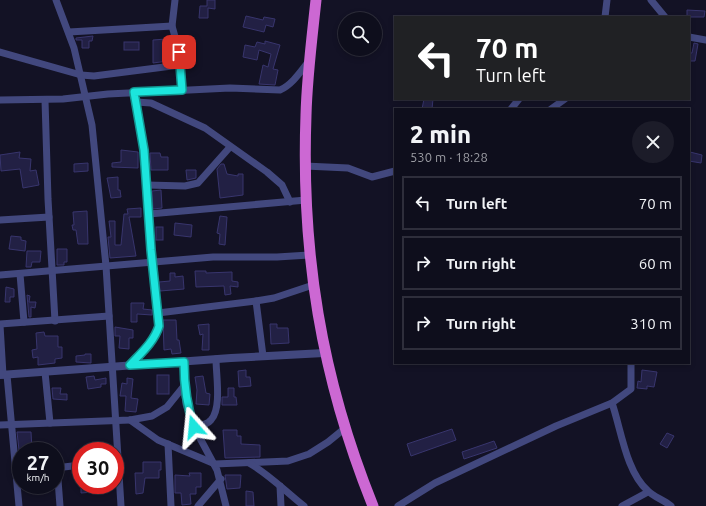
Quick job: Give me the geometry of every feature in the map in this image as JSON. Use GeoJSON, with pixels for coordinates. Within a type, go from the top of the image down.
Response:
{"type":"FeatureCollection","features":[{"type":"Feature","properties":{"kind":"highway"},"geometry":{"type":"LineString","coordinates":[[316,0],[306,114],[305,166],[309,255],[324,353],[344,429],[373,506]]}},
{"type":"Feature","properties":{"kind":"street"},"geometry":{"type":"LineString","coordinates":[[56,0],[69,32],[81,75],[92,125],[106,266],[117,442]]}},
{"type":"Feature","properties":{"kind":"street"},"geometry":{"type":"LineString","coordinates":[[175,0],[172,26],[180,65],[182,90]]}},
{"type":"Feature","properties":{"kind":"street"},"geometry":{"type":"LineString","coordinates":[[605,16],[607,0]]}},
{"type":"Feature","properties":{"kind":"street"},"geometry":{"type":"LineString","coordinates":[[651,0],[664,16]]}},
{"type":"Feature","properties":{"kind":"street"},"geometry":{"type":"LineString","coordinates":[[69,32],[172,26]]}},
{"type":"Feature","properties":{"kind":"street"},"geometry":{"type":"LineString","coordinates":[[693,41],[706,40]]}},
{"type":"Feature","properties":{"kind":"street"},"geometry":{"type":"LineString","coordinates":[[0,52],[81,75],[114,74],[180,65]]}},
{"type":"Feature","properties":{"kind":"street"},"geometry":{"type":"LineString","coordinates":[[0,100],[45,100],[134,92],[230,88],[280,90],[285,88],[297,76],[310,60]]}},
{"type":"Feature","properties":{"kind":"street"},"geometry":{"type":"LineString","coordinates":[[130,365],[156,334],[159,326],[143,141],[134,92]]}},
{"type":"Feature","properties":{"kind":"street"},"geometry":{"type":"LineString","coordinates":[[45,100],[49,217],[55,321]]}},
{"type":"Feature","properties":{"kind":"street"},"geometry":{"type":"LineString","coordinates":[[512,108],[518,100]]}},
{"type":"Feature","properties":{"kind":"street"},"geometry":{"type":"LineString","coordinates":[[552,108],[564,100]]}},
{"type":"Feature","properties":{"kind":"street"},"geometry":{"type":"LineString","coordinates":[[136,102],[151,103],[189,119],[205,128],[267,172],[282,185],[290,202]]}},
{"type":"Feature","properties":{"kind":"street"},"geometry":{"type":"LineString","coordinates":[[147,185],[185,186],[198,183],[230,147]]}},
{"type":"Feature","properties":{"kind":"street"},"geometry":{"type":"LineString","coordinates":[[305,166],[348,168],[372,177],[394,171]]}},
{"type":"Feature","properties":{"kind":"street"},"geometry":{"type":"LineString","coordinates":[[149,214],[306,200]]}},
{"type":"Feature","properties":{"kind":"street"},"geometry":{"type":"LineString","coordinates":[[0,220],[49,217]]}},
{"type":"Feature","properties":{"kind":"street"},"geometry":{"type":"LineString","coordinates":[[0,275],[214,257],[277,258],[309,255]]}},
{"type":"Feature","properties":{"kind":"street"},"geometry":{"type":"LineString","coordinates":[[20,274],[24,322]]}},
{"type":"Feature","properties":{"kind":"street"},"geometry":{"type":"LineString","coordinates":[[158,313],[274,298],[313,285]]}},
{"type":"Feature","properties":{"kind":"street"},"geometry":{"type":"LineString","coordinates":[[256,301],[263,356]]}},
{"type":"Feature","properties":{"kind":"street"},"geometry":{"type":"LineString","coordinates":[[14,442],[4,375],[0,324],[109,316]]}},
{"type":"Feature","properties":{"kind":"street"},"geometry":{"type":"LineString","coordinates":[[4,375],[112,366],[324,353]]}},
{"type":"Feature","properties":{"kind":"street"},"geometry":{"type":"LineString","coordinates":[[194,427],[211,420],[216,410],[216,359]]}},
{"type":"Feature","properties":{"kind":"street"},"geometry":{"type":"LineString","coordinates":[[184,362],[186,404],[194,427],[215,464],[221,479],[226,506]]}},
{"type":"Feature","properties":{"kind":"street"},"geometry":{"type":"LineString","coordinates":[[398,506],[435,483],[497,453],[612,403],[631,389],[631,364]]}},
{"type":"Feature","properties":{"kind":"street"},"geometry":{"type":"LineString","coordinates":[[45,372],[50,422]]}},
{"type":"Feature","properties":{"kind":"street"},"geometry":{"type":"LineString","coordinates":[[0,425],[130,420],[152,416],[167,407],[184,386]]}},
{"type":"Feature","properties":{"kind":"street"},"geometry":{"type":"LineString","coordinates":[[612,403],[631,465],[638,479],[648,492],[671,506]]}},
{"type":"Feature","properties":{"kind":"street"},"geometry":{"type":"LineString","coordinates":[[130,420],[158,440],[215,464],[288,461],[309,454],[328,442],[344,429]]}},
{"type":"Feature","properties":{"kind":"street"},"geometry":{"type":"LineString","coordinates":[[168,444],[171,506]]}},
{"type":"Feature","properties":{"kind":"street"},"geometry":{"type":"LineString","coordinates":[[249,463],[262,471],[304,506]]}},
{"type":"Feature","properties":{"kind":"street"},"geometry":{"type":"LineString","coordinates":[[198,506],[221,479]]}},
{"type":"Feature","properties":{"kind":"street"},"geometry":{"type":"LineString","coordinates":[[280,486],[281,506]]}},
{"type":"Feature","properties":{"kind":"street"},"geometry":{"type":"LineString","coordinates":[[622,506],[648,492]]}},
{"type":"Feature","properties":{"kind":"street"},"geometry":{"type":"LineString","coordinates":[[19,494],[19,506]]}},
{"type":"Feature","properties":{"kind":"street"},"geometry":{"type":"LineString","coordinates":[[59,494],[60,506]]}},
{"type":"Feature","properties":{"kind":"street"},"geometry":{"type":"LineString","coordinates":[[119,494],[120,506]]}},
{"type":"Feature","properties":{"kind":"building"},"geometry":{"type":"Polygon","coordinates":[[[207,0],[215,0],[215,9],[208,8],[208,18],[199,18],[200,6],[207,6],[207,0]]]}},
{"type":"Feature","properties":{"kind":"building"},"geometry":{"type":"Polygon","coordinates":[[[687,10],[705,11],[704,17],[687,16],[687,10]]]}},
{"type":"Feature","properties":{"kind":"building"},"geometry":{"type":"Polygon","coordinates":[[[246,16],[263,20],[264,17],[275,19],[273,27],[266,25],[264,32],[243,27],[246,16]]]}},
{"type":"Feature","properties":{"kind":"building"},"geometry":{"type":"Polygon","coordinates":[[[93,36],[92,41],[89,41],[89,48],[82,48],[82,40],[76,40],[76,38],[93,36]]]}},
{"type":"Feature","properties":{"kind":"building"},"geometry":{"type":"Polygon","coordinates":[[[166,39],[168,61],[153,63],[153,40],[166,39]]]}},
{"type":"Feature","properties":{"kind":"building"},"geometry":{"type":"Polygon","coordinates":[[[265,41],[280,45],[273,69],[278,70],[275,85],[259,84],[263,65],[268,67],[271,54],[259,50],[257,60],[243,57],[245,45],[255,47],[257,42],[265,44],[265,41]]]}},
{"type":"Feature","properties":{"kind":"building"},"geometry":{"type":"Polygon","coordinates":[[[124,42],[139,42],[139,50],[124,50],[124,42]]]}},
{"type":"Feature","properties":{"kind":"building"},"geometry":{"type":"Polygon","coordinates":[[[694,43],[698,44],[695,61],[690,61],[690,53],[692,53],[694,43]]]}},
{"type":"Feature","properties":{"kind":"building"},"geometry":{"type":"Polygon","coordinates":[[[424,100],[433,100],[432,108],[422,108],[424,100]]]}},
{"type":"Feature","properties":{"kind":"building"},"geometry":{"type":"Polygon","coordinates":[[[121,150],[138,152],[138,168],[112,167],[112,163],[121,162],[121,150]]]}},
{"type":"Feature","properties":{"kind":"building"},"geometry":{"type":"Polygon","coordinates":[[[20,152],[19,158],[31,159],[30,171],[36,170],[39,185],[23,188],[20,169],[1,171],[0,155],[20,152]]]}},
{"type":"Feature","properties":{"kind":"building"},"geometry":{"type":"Polygon","coordinates":[[[690,152],[702,155],[701,163],[690,161],[690,152]]]}},
{"type":"Feature","properties":{"kind":"building"},"geometry":{"type":"Polygon","coordinates":[[[150,153],[160,153],[161,157],[168,157],[168,170],[151,170],[150,153]]]}},
{"type":"Feature","properties":{"kind":"building"},"geometry":{"type":"Polygon","coordinates":[[[88,163],[88,171],[74,172],[74,164],[88,163]]]}},
{"type":"Feature","properties":{"kind":"building"},"geometry":{"type":"Polygon","coordinates":[[[221,164],[224,164],[227,174],[238,176],[238,174],[243,174],[243,195],[220,198],[217,169],[221,164]]]}},
{"type":"Feature","properties":{"kind":"building"},"geometry":{"type":"Polygon","coordinates":[[[186,170],[196,170],[196,178],[187,180],[186,170]]]}},
{"type":"Feature","properties":{"kind":"building"},"geometry":{"type":"Polygon","coordinates":[[[118,177],[118,190],[120,190],[121,197],[111,198],[107,178],[118,177]]]}},
{"type":"Feature","properties":{"kind":"building"},"geometry":{"type":"Polygon","coordinates":[[[161,190],[162,208],[153,209],[152,191],[161,190]]]}},
{"type":"Feature","properties":{"kind":"building"},"geometry":{"type":"Polygon","coordinates":[[[141,208],[141,217],[129,217],[136,256],[110,258],[108,237],[111,237],[109,221],[115,221],[115,245],[121,245],[124,214],[128,214],[127,209],[141,208]]]}},
{"type":"Feature","properties":{"kind":"building"},"geometry":{"type":"Polygon","coordinates":[[[87,211],[88,244],[78,244],[76,230],[73,230],[72,225],[74,225],[73,212],[87,211]]]}},
{"type":"Feature","properties":{"kind":"building"},"geometry":{"type":"Polygon","coordinates":[[[220,216],[227,217],[225,245],[219,244],[220,234],[217,233],[220,216]]]}},
{"type":"Feature","properties":{"kind":"building"},"geometry":{"type":"Polygon","coordinates":[[[175,223],[192,225],[191,237],[174,235],[175,223]]]}},
{"type":"Feature","properties":{"kind":"building"},"geometry":{"type":"Polygon","coordinates":[[[156,227],[163,227],[163,240],[156,240],[156,227]]]}},
{"type":"Feature","properties":{"kind":"building"},"geometry":{"type":"Polygon","coordinates":[[[11,236],[21,237],[21,240],[26,241],[25,251],[9,249],[11,236]]]}},
{"type":"Feature","properties":{"kind":"building"},"geometry":{"type":"Polygon","coordinates":[[[57,249],[67,249],[67,262],[64,262],[64,265],[57,265],[57,249]]]}},
{"type":"Feature","properties":{"kind":"building"},"geometry":{"type":"Polygon","coordinates":[[[27,251],[41,251],[40,262],[32,262],[31,267],[26,267],[27,251]]]}},
{"type":"Feature","properties":{"kind":"building"},"geometry":{"type":"Polygon","coordinates":[[[195,271],[206,271],[206,273],[232,272],[232,281],[238,282],[238,287],[230,286],[231,294],[225,295],[224,286],[196,287],[195,271]]]}},
{"type":"Feature","properties":{"kind":"building"},"geometry":{"type":"Polygon","coordinates":[[[170,273],[175,273],[175,277],[183,276],[184,289],[160,291],[159,282],[170,281],[170,273]]]}},
{"type":"Feature","properties":{"kind":"building"},"geometry":{"type":"Polygon","coordinates":[[[6,287],[14,289],[14,297],[10,297],[10,302],[5,302],[6,287]]]}},
{"type":"Feature","properties":{"kind":"building"},"geometry":{"type":"Polygon","coordinates":[[[27,295],[30,296],[29,302],[36,302],[35,308],[31,307],[31,317],[29,317],[27,295]]]}},
{"type":"Feature","properties":{"kind":"building"},"geometry":{"type":"Polygon","coordinates":[[[131,303],[144,303],[143,309],[152,310],[152,315],[137,314],[137,322],[131,322],[131,303]]]}},
{"type":"Feature","properties":{"kind":"building"},"geometry":{"type":"Polygon","coordinates":[[[163,320],[176,320],[177,340],[179,340],[181,353],[172,354],[171,349],[164,350],[163,320]]]}},
{"type":"Feature","properties":{"kind":"building"},"geometry":{"type":"Polygon","coordinates":[[[209,324],[209,350],[202,350],[203,334],[200,335],[198,325],[209,324]]]}},
{"type":"Feature","properties":{"kind":"building"},"geometry":{"type":"Polygon","coordinates":[[[270,324],[277,324],[277,328],[288,328],[289,343],[271,344],[270,324]]]}},
{"type":"Feature","properties":{"kind":"building"},"geometry":{"type":"Polygon","coordinates":[[[115,327],[133,330],[133,338],[129,338],[129,349],[119,348],[120,336],[115,336],[115,327]]]}},
{"type":"Feature","properties":{"kind":"building"},"geometry":{"type":"Polygon","coordinates":[[[44,332],[45,336],[58,336],[58,347],[62,347],[62,358],[55,359],[55,363],[38,365],[38,357],[33,358],[32,350],[37,349],[36,333],[44,332]]]}},
{"type":"Feature","properties":{"kind":"building"},"geometry":{"type":"Polygon","coordinates":[[[91,354],[91,363],[76,362],[76,356],[91,354]]]}},
{"type":"Feature","properties":{"kind":"building"},"geometry":{"type":"Polygon","coordinates":[[[246,370],[246,377],[250,377],[251,386],[239,387],[238,371],[246,370]]]}},
{"type":"Feature","properties":{"kind":"building"},"geometry":{"type":"Polygon","coordinates":[[[642,370],[657,372],[654,387],[647,386],[647,389],[637,388],[638,381],[641,382],[642,370]]]}},
{"type":"Feature","properties":{"kind":"building"},"geometry":{"type":"Polygon","coordinates":[[[157,375],[169,375],[169,394],[157,394],[157,375]]]}},
{"type":"Feature","properties":{"kind":"building"},"geometry":{"type":"Polygon","coordinates":[[[94,376],[95,380],[106,378],[106,384],[101,384],[101,387],[88,389],[86,377],[94,376]]]}},
{"type":"Feature","properties":{"kind":"building"},"geometry":{"type":"Polygon","coordinates":[[[203,376],[206,393],[210,394],[209,405],[196,404],[197,390],[195,377],[203,376]]]}},
{"type":"Feature","properties":{"kind":"building"},"geometry":{"type":"Polygon","coordinates":[[[127,378],[133,379],[131,398],[138,399],[136,412],[125,411],[126,396],[120,396],[122,383],[127,384],[127,378]]]}},
{"type":"Feature","properties":{"kind":"building"},"geometry":{"type":"Polygon","coordinates":[[[52,388],[61,388],[60,394],[67,394],[67,400],[53,399],[52,388]]]}},
{"type":"Feature","properties":{"kind":"building"},"geometry":{"type":"Polygon","coordinates":[[[228,388],[234,388],[234,397],[236,397],[237,405],[222,405],[222,397],[228,397],[228,388]]]}},
{"type":"Feature","properties":{"kind":"building"},"geometry":{"type":"Polygon","coordinates":[[[452,429],[456,440],[411,456],[407,444],[452,429]]]}},
{"type":"Feature","properties":{"kind":"building"},"geometry":{"type":"Polygon","coordinates":[[[223,430],[237,430],[237,436],[241,436],[241,444],[260,445],[260,457],[225,458],[223,430]]]}},
{"type":"Feature","properties":{"kind":"building"},"geometry":{"type":"Polygon","coordinates":[[[17,432],[31,432],[32,442],[18,442],[17,432]]]}},
{"type":"Feature","properties":{"kind":"building"},"geometry":{"type":"Polygon","coordinates":[[[667,433],[674,436],[667,448],[660,444],[667,433]]]}},
{"type":"Feature","properties":{"kind":"building"},"geometry":{"type":"Polygon","coordinates":[[[494,441],[497,448],[464,459],[462,452],[494,441]]]}},
{"type":"Feature","properties":{"kind":"building"},"geometry":{"type":"Polygon","coordinates":[[[143,462],[161,462],[161,470],[159,470],[159,478],[145,478],[143,493],[136,494],[135,473],[143,473],[143,462]]]}},
{"type":"Feature","properties":{"kind":"building"},"geometry":{"type":"Polygon","coordinates":[[[189,473],[201,473],[201,487],[196,487],[196,494],[190,494],[191,504],[182,505],[181,493],[175,493],[175,475],[190,476],[189,473]]]}},
{"type":"Feature","properties":{"kind":"building"},"geometry":{"type":"Polygon","coordinates":[[[225,475],[241,475],[240,488],[227,489],[225,475]]]}},
{"type":"Feature","properties":{"kind":"building"},"geometry":{"type":"Polygon","coordinates":[[[246,491],[253,492],[254,506],[246,506],[246,491]]]}},
{"type":"Feature","properties":{"kind":"route"},"geometry":{"type":"LineString","coordinates":[[179,52],[182,90],[134,92],[145,159],[151,250],[159,326],[150,344],[130,365],[184,362],[186,404],[194,427]]}}]}
